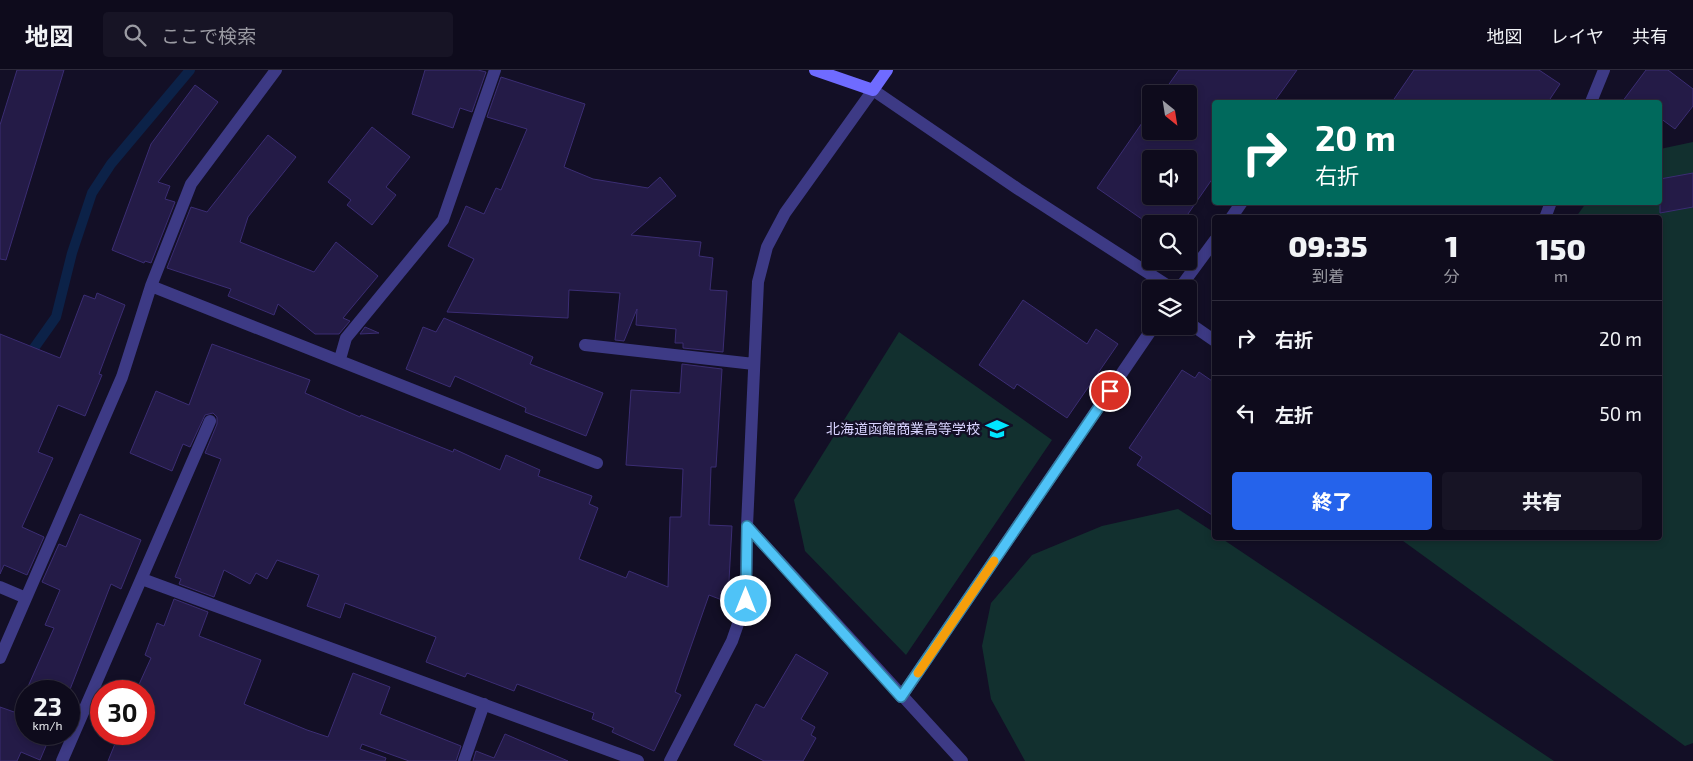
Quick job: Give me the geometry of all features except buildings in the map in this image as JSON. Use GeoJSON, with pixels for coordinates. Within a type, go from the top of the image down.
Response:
{"type":"FeatureCollection","features":[{"type":"Feature","properties":{"kind":"street"},"geometry":{"type":"LineString","coordinates":[[0,658],[122,377],[151,286],[191,184],[276,70]]}},
{"type":"Feature","properties":{"kind":"street"},"geometry":{"type":"LineString","coordinates":[[340,360],[346,338],[443,220],[495,70]]}},
{"type":"Feature","properties":{"kind":"street"},"geometry":{"type":"LineString","coordinates":[[815,70],[873,90],[1018,189],[1159,280]]}},
{"type":"Feature","properties":{"kind":"street"},"geometry":{"type":"LineString","coordinates":[[670,761],[732,641],[746,601],[747,526],[758,282],[767,247],[785,213],[887,70]]}},
{"type":"Feature","properties":{"kind":"street"},"geometry":{"type":"LineString","coordinates":[[1592,100],[1604,70]]}},
{"type":"Feature","properties":{"kind":"street"},"geometry":{"type":"LineString","coordinates":[[1186,280],[1212,244]]}},
{"type":"Feature","properties":{"kind":"street"},"geometry":{"type":"LineString","coordinates":[[151,286],[597,463]]}},
{"type":"Feature","properties":{"kind":"street"},"geometry":{"type":"LineString","coordinates":[[1197,329],[1212,339]]}},
{"type":"Feature","properties":{"kind":"street"},"geometry":{"type":"LineString","coordinates":[[901,697],[1148,335]]}},
{"type":"Feature","properties":{"kind":"street"},"geometry":{"type":"LineString","coordinates":[[585,345],[754,364]]}},
{"type":"Feature","properties":{"kind":"street"},"geometry":{"type":"LineString","coordinates":[[62,761],[210,421]]}},
{"type":"Feature","properties":{"kind":"street"},"geometry":{"type":"LineString","coordinates":[[747,526],[901,697],[962,761]]}},
{"type":"Feature","properties":{"kind":"street"},"geometry":{"type":"LineString","coordinates":[[142,579],[638,761]]}},
{"type":"Feature","properties":{"kind":"street"},"geometry":{"type":"LineString","coordinates":[[0,586],[26,598]]}},
{"type":"Feature","properties":{"kind":"street"},"geometry":{"type":"LineString","coordinates":[[464,761],[484,704]]}},
{"type":"Feature","properties":{"kind":"green space"},"geometry":{"type":"Polygon","coordinates":[[[1693,142],[1693,743],[1685,746],[1402,540],[1662,540],[1662,215],[1577,215],[1585,205],[1662,205],[1662,149],[1693,142]]]}},
{"type":"Feature","properties":{"kind":"green space"},"geometry":{"type":"Polygon","coordinates":[[[899,332],[1052,440],[906,655],[805,551],[794,500],[899,332]]]}},
{"type":"Feature","properties":{"kind":"green space"},"geometry":{"type":"Polygon","coordinates":[[[1178,509],[1212,531],[1212,540],[1224,540],[1554,761],[1025,761],[991,699],[982,646],[991,603],[1032,555],[1102,526],[1178,509]]]}},
{"type":"Feature","properties":{"kind":"waterway"},"geometry":{"type":"LineString","coordinates":[[27,358],[56,317],[72,253],[92,193],[111,164],[190,70]]}},
{"type":"Feature","properties":{"kind":"slow traffic"},"geometry":{"type":"LineString","coordinates":[[918,673],[994,561]]}},
{"type":"Feature","properties":{"kind":"place","name":"北海道函館商業高等学校"},"geometry":{"type":"Point","coordinates":[997,429]}},
{"type":"Feature","properties":{"kind":"route"},"geometry":{"type":"LineString","coordinates":[[746,601],[747,526],[901,697],[1110,391]]}}]}
